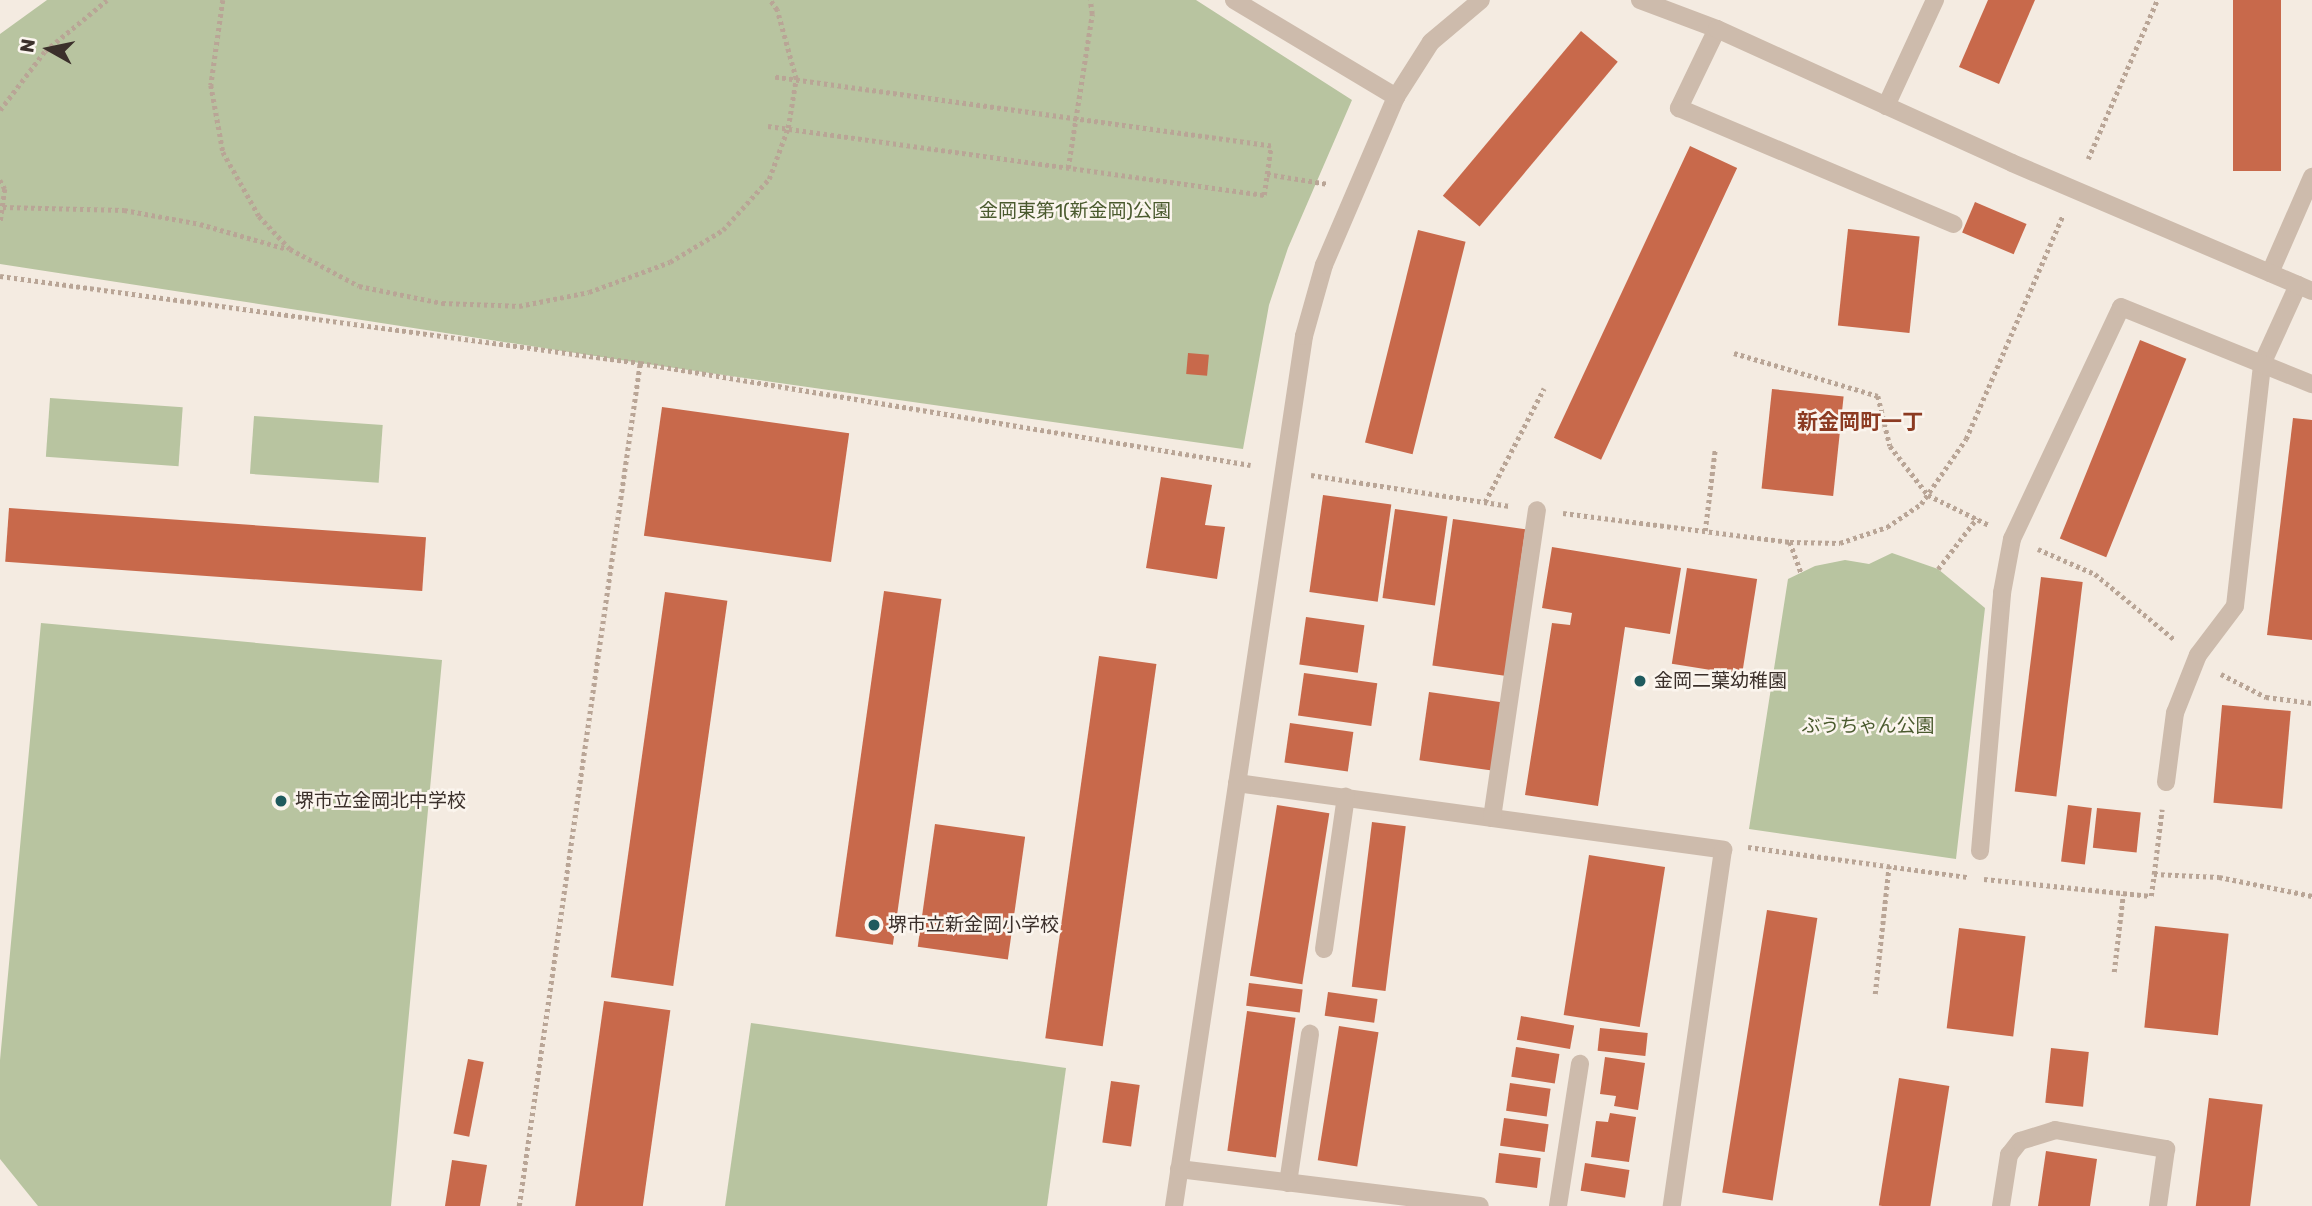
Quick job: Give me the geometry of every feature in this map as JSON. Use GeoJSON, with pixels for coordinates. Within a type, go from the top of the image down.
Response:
{"type":"FeatureCollection","features":[{"type":"Feature","properties":{"kind":"street"},"geometry":{"type":"LineString","coordinates":[[1234,0],[1396,97]]}},
{"type":"Feature","properties":{"kind":"street"},"geometry":{"type":"LineString","coordinates":[[1174,1206],[1304,336],[1324,265],[1396,97],[1431,42],[1481,0]]}},
{"type":"Feature","properties":{"kind":"street"},"geometry":{"type":"LineString","coordinates":[[1640,0],[1717,29],[1886,106],[2305,288],[2262,364],[2235,606],[2198,655],[2175,712],[2166,782]]}},
{"type":"Feature","properties":{"kind":"street"},"geometry":{"type":"LineString","coordinates":[[1886,106],[1935,0]]}},
{"type":"Feature","properties":{"kind":"street"},"geometry":{"type":"LineString","coordinates":[[1717,29],[1679,108],[1953,224]]}},
{"type":"Feature","properties":{"kind":"street"},"geometry":{"type":"LineString","coordinates":[[2270,273],[2312,177]]}},
{"type":"Feature","properties":{"kind":"street"},"geometry":{"type":"LineString","coordinates":[[1980,851],[2002,593],[2012,539],[2121,307],[2312,384]]}},
{"type":"Feature","properties":{"kind":"street"},"geometry":{"type":"LineString","coordinates":[[1492,818],[1537,510]]}},
{"type":"Feature","properties":{"kind":"street"},"geometry":{"type":"LineString","coordinates":[[1237,783],[1723,850],[1672,1206]]}},
{"type":"Feature","properties":{"kind":"street"},"geometry":{"type":"LineString","coordinates":[[1324,949],[1346,797]]}},
{"type":"Feature","properties":{"kind":"street"},"geometry":{"type":"LineString","coordinates":[[1288,1183],[1310,1034]]}},
{"type":"Feature","properties":{"kind":"street"},"geometry":{"type":"LineString","coordinates":[[1558,1206],[1580,1064]]}},
{"type":"Feature","properties":{"kind":"street"},"geometry":{"type":"LineString","coordinates":[[2001,1206],[2009,1155],[2020,1141],[2055,1130],[2166,1149],[2158,1206]]}},
{"type":"Feature","properties":{"kind":"street"},"geometry":{"type":"LineString","coordinates":[[1179,1169],[1480,1206]]}},
{"type":"Feature","properties":{"kind":"path"},"geometry":{"type":"LineString","coordinates":[[0,110],[45,51],[107,0]]}},
{"type":"Feature","properties":{"kind":"path"},"geometry":{"type":"LineString","coordinates":[[223,0],[211,85],[223,152],[259,216],[290,250]]}},
{"type":"Feature","properties":{"kind":"path"},"geometry":{"type":"LineString","coordinates":[[2,207],[124,210],[201,225],[290,250],[359,286],[442,303],[519,306],[589,292],[670,262],[723,230],[769,179],[788,128],[796,79],[777,10],[770,0]]}},
{"type":"Feature","properties":{"kind":"path"},"geometry":{"type":"LineString","coordinates":[[1068,168],[1092,13],[1090,0]]}},
{"type":"Feature","properties":{"kind":"path"},"geometry":{"type":"LineString","coordinates":[[2088,159],[2157,0]]}},
{"type":"Feature","properties":{"kind":"path"},"geometry":{"type":"LineString","coordinates":[[768,126],[1264,195],[1271,146],[774,76]]}},
{"type":"Feature","properties":{"kind":"path"},"geometry":{"type":"LineString","coordinates":[[1267,174],[1329,185]]}},
{"type":"Feature","properties":{"kind":"path"},"geometry":{"type":"LineString","coordinates":[[0,180],[5,189],[0,223]]}},
{"type":"Feature","properties":{"kind":"path"},"geometry":{"type":"LineString","coordinates":[[1310,474],[1537,510],[1790,542],[1840,543],[1887,527],[1921,504],[1966,439],[2063,215]]}},
{"type":"Feature","properties":{"kind":"path"},"geometry":{"type":"LineString","coordinates":[[0,276],[640,363],[1251,465]]}},
{"type":"Feature","properties":{"kind":"path"},"geometry":{"type":"LineString","coordinates":[[519,1206],[640,363]]}},
{"type":"Feature","properties":{"kind":"path"},"geometry":{"type":"LineString","coordinates":[[1485,502],[1544,388]]}},
{"type":"Feature","properties":{"kind":"path"},"geometry":{"type":"LineString","coordinates":[[1705,531],[1714,450]]}},
{"type":"Feature","properties":{"kind":"path"},"geometry":{"type":"LineString","coordinates":[[1938,569],[1977,518]]}},
{"type":"Feature","properties":{"kind":"path"},"geometry":{"type":"LineString","coordinates":[[1790,542],[1801,572]]}},
{"type":"Feature","properties":{"kind":"path"},"geometry":{"type":"LineString","coordinates":[[1723,850],[1751,847],[2123,895],[2151,896],[2166,782]]}},
{"type":"Feature","properties":{"kind":"path"},"geometry":{"type":"LineString","coordinates":[[1875,994],[1889,866]]}},
{"type":"Feature","properties":{"kind":"path"},"geometry":{"type":"LineString","coordinates":[[2154,874],[2219,877],[2312,897]]}},
{"type":"Feature","properties":{"kind":"path"},"geometry":{"type":"LineString","coordinates":[[2115,972],[2123,895]]}},
{"type":"Feature","properties":{"kind":"green space","name":"金岡東第1(新金岡)公園"},"geometry":{"type":"Polygon","coordinates":[[[47,0],[1196,0],[1352,100],[1288,248],[1269,305],[1243,449],[640,363],[0,264],[0,34],[47,0]]]}},
{"type":"Feature","properties":{"kind":"green space"},"geometry":{"type":"Polygon","coordinates":[[[50,398],[183,407],[179,466],[46,457],[50,398]]]}},
{"type":"Feature","properties":{"kind":"green space"},"geometry":{"type":"Polygon","coordinates":[[[254,416],[383,425],[379,483],[250,474],[254,416]]]}},
{"type":"Feature","properties":{"kind":"green space","name":"ぶうちゃん公園"},"geometry":{"type":"Polygon","coordinates":[[[1892,553],[1938,569],[1985,608],[1956,859],[1749,829],[1788,579],[1815,566],[1845,560],[1869,564],[1892,553]]]}},
{"type":"Feature","properties":{"kind":"green space"},"geometry":{"type":"Polygon","coordinates":[[[41,623],[442,660],[391,1206],[38,1206],[0,1159],[0,1060],[41,623]]]}},
{"type":"Feature","properties":{"kind":"green space"},"geometry":{"type":"Polygon","coordinates":[[[751,1023],[1066,1068],[1047,1206],[725,1206],[751,1023]]]}},
{"type":"Feature","properties":{"kind":"building"},"geometry":{"type":"Polygon","coordinates":[[[1988,0],[2035,0],[1999,84],[1959,67],[1988,0]]]}},
{"type":"Feature","properties":{"kind":"building"},"geometry":{"type":"Polygon","coordinates":[[[2233,0],[2281,0],[2281,171],[2233,171],[2233,0]]]}},
{"type":"Feature","properties":{"kind":"building"},"geometry":{"type":"Polygon","coordinates":[[[1581,31],[1618,62],[1480,227],[1443,196],[1581,31]]]}},
{"type":"Feature","properties":{"kind":"building"},"geometry":{"type":"Polygon","coordinates":[[[1690,146],[1737,168],[1601,460],[1554,438],[1690,146]]]}},
{"type":"Feature","properties":{"kind":"building"},"geometry":{"type":"Polygon","coordinates":[[[1975,202],[2027,224],[2014,254],[1962,232],[1975,202]]]}},
{"type":"Feature","properties":{"kind":"building"},"geometry":{"type":"Polygon","coordinates":[[[1848,229],[1920,237],[1909,333],[1838,325],[1848,229]]]}},
{"type":"Feature","properties":{"kind":"building"},"geometry":{"type":"Polygon","coordinates":[[[1418,230],[1466,242],[1413,454],[1365,442],[1418,230]]]}},
{"type":"Feature","properties":{"kind":"building"},"geometry":{"type":"Polygon","coordinates":[[[2140,340],[2186,359],[2106,557],[2060,538],[2140,340]]]}},
{"type":"Feature","properties":{"kind":"building"},"geometry":{"type":"Polygon","coordinates":[[[1188,353],[1209,355],[1207,376],[1186,374],[1188,353]]]}},
{"type":"Feature","properties":{"kind":"building"},"geometry":{"type":"Polygon","coordinates":[[[1772,389],[1844,397],[1833,496],[1762,488],[1772,389]]]}},
{"type":"Feature","properties":{"kind":"building"},"geometry":{"type":"Polygon","coordinates":[[[662,407],[849,433],[831,562],[644,536],[662,407]]]}},
{"type":"Feature","properties":{"kind":"building"},"geometry":{"type":"Polygon","coordinates":[[[2293,418],[2312,420],[2312,640],[2267,635],[2293,418]]]}},
{"type":"Feature","properties":{"kind":"building"},"geometry":{"type":"Polygon","coordinates":[[[1161,477],[1212,485],[1205,525],[1225,527],[1217,579],[1146,568],[1161,477]]]}},
{"type":"Feature","properties":{"kind":"building"},"geometry":{"type":"Polygon","coordinates":[[[1323,495],[1391,505],[1378,602],[1309,592],[1323,495]]]}},
{"type":"Feature","properties":{"kind":"building"},"geometry":{"type":"Polygon","coordinates":[[[9,508],[426,537],[422,591],[5,562],[9,508]]]}},
{"type":"Feature","properties":{"kind":"building"},"geometry":{"type":"Polygon","coordinates":[[[1395,509],[1447,516],[1435,606],[1382,598],[1395,509]]]}},
{"type":"Feature","properties":{"kind":"building"},"geometry":{"type":"Polygon","coordinates":[[[1453,519],[1525,529],[1505,676],[1432,666],[1453,519]]]}},
{"type":"Feature","properties":{"kind":"building"},"geometry":{"type":"Polygon","coordinates":[[[1552,547],[1681,568],[1670,634],[1625,627],[1598,806],[1525,795],[1552,623],[1570,625],[1572,613],[1542,608],[1552,547]]]}},
{"type":"Feature","properties":{"kind":"building"},"geometry":{"type":"Polygon","coordinates":[[[1687,568],[1757,579],[1742,675],[1672,664],[1687,568]]]}},
{"type":"Feature","properties":{"kind":"building"},"geometry":{"type":"Polygon","coordinates":[[[2041,577],[2083,582],[2056,797],[2015,791],[2041,577]]]}},
{"type":"Feature","properties":{"kind":"building"},"geometry":{"type":"Polygon","coordinates":[[[884,591],[941,599],[893,945],[835,937],[884,591]]]}},
{"type":"Feature","properties":{"kind":"building"},"geometry":{"type":"Polygon","coordinates":[[[665,592],[727,601],[673,986],[611,977],[665,592]]]}},
{"type":"Feature","properties":{"kind":"building"},"geometry":{"type":"Polygon","coordinates":[[[1306,617],[1364,625],[1358,673],[1299,665],[1306,617]]]}},
{"type":"Feature","properties":{"kind":"building"},"geometry":{"type":"Polygon","coordinates":[[[1099,656],[1156,664],[1103,1046],[1045,1038],[1099,656]]]}},
{"type":"Feature","properties":{"kind":"building"},"geometry":{"type":"Polygon","coordinates":[[[1304,673],[1377,683],[1371,726],[1298,716],[1304,673]]]}},
{"type":"Feature","properties":{"kind":"building"},"geometry":{"type":"Polygon","coordinates":[[[1429,692],[1503,702],[1494,771],[1419,760],[1429,692]]]}},
{"type":"Feature","properties":{"kind":"building"},"geometry":{"type":"Polygon","coordinates":[[[2222,705],[2291,711],[2282,809],[2213,803],[2222,705]]]}},
{"type":"Feature","properties":{"kind":"building"},"geometry":{"type":"Polygon","coordinates":[[[1290,723],[1353,732],[1348,772],[1284,763],[1290,723]]]}},
{"type":"Feature","properties":{"kind":"building"},"geometry":{"type":"Polygon","coordinates":[[[1277,805],[1329,813],[1302,984],[1250,976],[1277,805]]]}},
{"type":"Feature","properties":{"kind":"building"},"geometry":{"type":"Polygon","coordinates":[[[2068,805],[2092,808],[2085,864],[2061,862],[2068,805]]]}},
{"type":"Feature","properties":{"kind":"building"},"geometry":{"type":"Polygon","coordinates":[[[2097,808],[2141,813],[2137,852],[2093,848],[2097,808]]]}},
{"type":"Feature","properties":{"kind":"building"},"geometry":{"type":"Polygon","coordinates":[[[1372,822],[1406,826],[1386,991],[1352,987],[1372,822]]]}},
{"type":"Feature","properties":{"kind":"building"},"geometry":{"type":"Polygon","coordinates":[[[935,824],[1025,837],[1008,959],[918,947],[935,824]]]}},
{"type":"Feature","properties":{"kind":"building"},"geometry":{"type":"Polygon","coordinates":[[[1589,855],[1665,867],[1640,1027],[1564,1015],[1589,855]]]}},
{"type":"Feature","properties":{"kind":"building"},"geometry":{"type":"Polygon","coordinates":[[[1767,910],[1817,918],[1773,1200],[1722,1192],[1767,910]]]}},
{"type":"Feature","properties":{"kind":"building"},"geometry":{"type":"Polygon","coordinates":[[[2155,926],[2229,934],[2218,1035],[2144,1027],[2155,926]]]}},
{"type":"Feature","properties":{"kind":"building"},"geometry":{"type":"Polygon","coordinates":[[[1959,928],[2026,936],[2013,1036],[1947,1028],[1959,928]]]}},
{"type":"Feature","properties":{"kind":"building"},"geometry":{"type":"Polygon","coordinates":[[[1249,983],[1303,990],[1300,1012],[1246,1006],[1249,983]]]}},
{"type":"Feature","properties":{"kind":"building"},"geometry":{"type":"Polygon","coordinates":[[[1328,992],[1378,999],[1374,1023],[1325,1016],[1328,992]]]}},
{"type":"Feature","properties":{"kind":"building"},"geometry":{"type":"Polygon","coordinates":[[[604,1001],[670,1010],[643,1206],[575,1206],[604,1001]]]}},
{"type":"Feature","properties":{"kind":"building"},"geometry":{"type":"Polygon","coordinates":[[[1247,1011],[1296,1018],[1276,1157],[1227,1151],[1247,1011]]]}},
{"type":"Feature","properties":{"kind":"building"},"geometry":{"type":"Polygon","coordinates":[[[1521,1016],[1574,1025],[1570,1049],[1517,1040],[1521,1016]]]}},
{"type":"Feature","properties":{"kind":"building"},"geometry":{"type":"Polygon","coordinates":[[[1339,1026],[1379,1032],[1357,1167],[1318,1160],[1339,1026]]]}},
{"type":"Feature","properties":{"kind":"building"},"geometry":{"type":"Polygon","coordinates":[[[1600,1028],[1648,1033],[1645,1056],[1598,1051],[1600,1028]]]}},
{"type":"Feature","properties":{"kind":"building"},"geometry":{"type":"Polygon","coordinates":[[[1516,1047],[1559,1054],[1555,1084],[1511,1077],[1516,1047]]]}},
{"type":"Feature","properties":{"kind":"building"},"geometry":{"type":"Polygon","coordinates":[[[2051,1048],[2089,1052],[2083,1107],[2045,1103],[2051,1048]]]}},
{"type":"Feature","properties":{"kind":"building"},"geometry":{"type":"Polygon","coordinates":[[[1605,1057],[1645,1063],[1638,1110],[1614,1106],[1616,1096],[1600,1094],[1605,1057]]]}},
{"type":"Feature","properties":{"kind":"building"},"geometry":{"type":"Polygon","coordinates":[[[468,1059],[484,1062],[469,1137],[453,1134],[468,1059]]]}},
{"type":"Feature","properties":{"kind":"building"},"geometry":{"type":"Polygon","coordinates":[[[1899,1078],[1949,1086],[1930,1206],[1879,1205],[1899,1078]]]}},
{"type":"Feature","properties":{"kind":"building"},"geometry":{"type":"Polygon","coordinates":[[[1111,1081],[1140,1085],[1131,1146],[1102,1142],[1111,1081]]]}},
{"type":"Feature","properties":{"kind":"building"},"geometry":{"type":"Polygon","coordinates":[[[1510,1083],[1551,1089],[1547,1116],[1506,1111],[1510,1083]]]}},
{"type":"Feature","properties":{"kind":"building"},"geometry":{"type":"Polygon","coordinates":[[[2209,1098],[2263,1105],[2250,1206],[2196,1206],[2209,1098]]]}},
{"type":"Feature","properties":{"kind":"building"},"geometry":{"type":"Polygon","coordinates":[[[1610,1113],[1636,1117],[1629,1162],[1591,1157],[1596,1121],[1608,1122],[1610,1113]]]}},
{"type":"Feature","properties":{"kind":"building"},"geometry":{"type":"Polygon","coordinates":[[[1504,1118],[1549,1124],[1545,1152],[1500,1146],[1504,1118]]]}},
{"type":"Feature","properties":{"kind":"building"},"geometry":{"type":"Polygon","coordinates":[[[2046,1151],[2097,1159],[2090,1206],[2038,1206],[2046,1151]]]}},
{"type":"Feature","properties":{"kind":"building"},"geometry":{"type":"Polygon","coordinates":[[[1499,1153],[1541,1158],[1537,1188],[1495,1183],[1499,1153]]]}},
{"type":"Feature","properties":{"kind":"building"},"geometry":{"type":"Polygon","coordinates":[[[452,1160],[487,1165],[480,1206],[445,1206],[452,1160]]]}},
{"type":"Feature","properties":{"kind":"building"},"geometry":{"type":"Polygon","coordinates":[[[1585,1163],[1629,1170],[1625,1198],[1581,1191],[1585,1163]]]}},
{"type":"Feature","properties":{"kind":"place","name":"金岡二葉幼稚園"},"geometry":{"type":"Point","coordinates":[1640,681]}},
{"type":"Feature","properties":{"kind":"place","name":"堺市立金岡北中学校"},"geometry":{"type":"Point","coordinates":[281,801]}},
{"type":"Feature","properties":{"kind":"place","name":"堺市立新金岡小学校"},"geometry":{"type":"Point","coordinates":[874,925]}},
{"type":"Feature","properties":{"kind":"district","name":"新金岡町一丁"},"geometry":{"type":"Point","coordinates":[1860,422]}}]}
